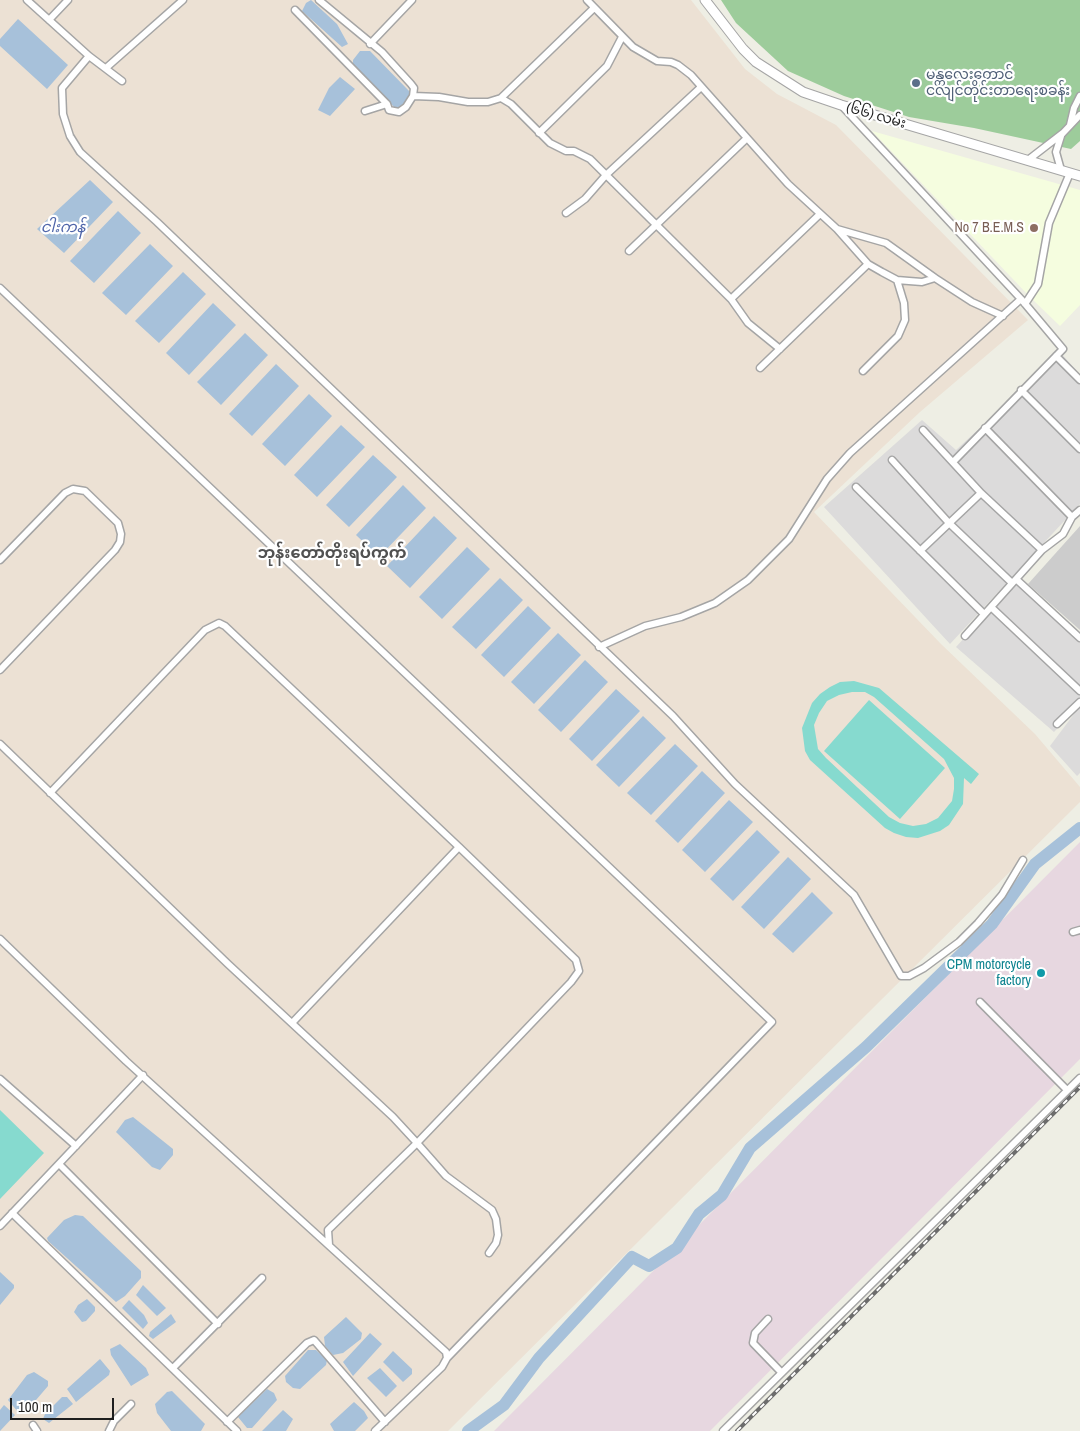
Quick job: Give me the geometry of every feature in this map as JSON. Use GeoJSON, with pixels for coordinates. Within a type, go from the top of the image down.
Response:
{"type":"FeatureCollection","features":[{"type":"Feature","properties":{"kind":"street"},"geometry":{"type":"LineString","coordinates":[[27,0],[89,56],[122,81]]}},
{"type":"Feature","properties":{"kind":"street"},"geometry":{"type":"LineString","coordinates":[[49,20],[68,0]]}},
{"type":"Feature","properties":{"kind":"street"},"geometry":{"type":"LineString","coordinates":[[106,68],[183,0]]}},
{"type":"Feature","properties":{"kind":"street"},"geometry":{"type":"LineString","coordinates":[[295,10],[387,104],[389,110],[399,112],[410,103],[414,88],[382,52],[319,0]]}},
{"type":"Feature","properties":{"kind":"street"},"geometry":{"type":"LineString","coordinates":[[370,44],[412,0]]}},
{"type":"Feature","properties":{"kind":"street"},"geometry":{"type":"LineString","coordinates":[[588,0],[622,37],[657,61],[671,62],[684,69],[746,139],[837,230],[868,264],[897,280],[922,282],[935,278]]}},
{"type":"Feature","properties":{"kind":"street","name":"(၆၆) လမ်း"},"geometry":{"type":"LineString","coordinates":[[706,0],[743,49],[756,62],[794,88],[841,106],[1080,176]]}},
{"type":"Feature","properties":{"kind":"street"},"geometry":{"type":"LineString","coordinates":[[413,96],[439,96],[468,102],[488,102],[501,98],[594,8]]}},
{"type":"Feature","properties":{"kind":"street"},"geometry":{"type":"LineString","coordinates":[[539,133],[607,66],[622,37]]}},
{"type":"Feature","properties":{"kind":"street"},"geometry":{"type":"LineString","coordinates":[[89,56],[64,82],[62,88],[63,114],[70,136],[80,152],[157,222],[673,716],[735,784],[854,896],[901,976],[909,976],[924,968],[974,928],[1002,895],[1023,860]]}},
{"type":"Feature","properties":{"kind":"street"},"geometry":{"type":"LineString","coordinates":[[566,214],[700,88]]}},
{"type":"Feature","properties":{"kind":"street"},"geometry":{"type":"LineString","coordinates":[[1070,125],[1074,108],[1080,96]]}},
{"type":"Feature","properties":{"kind":"street"},"geometry":{"type":"LineString","coordinates":[[501,98],[511,104],[539,133],[558,148],[574,151],[590,159],[731,300],[748,323],[780,349]]}},
{"type":"Feature","properties":{"kind":"street"},"geometry":{"type":"LineString","coordinates":[[365,111],[387,104]]}},
{"type":"Feature","properties":{"kind":"street"},"geometry":{"type":"LineString","coordinates":[[841,106],[1023,301],[1063,350],[1021,390],[953,462]]}},
{"type":"Feature","properties":{"kind":"street"},"geometry":{"type":"LineString","coordinates":[[1028,160],[1063,133],[1080,115]]}},
{"type":"Feature","properties":{"kind":"street"},"geometry":{"type":"LineString","coordinates":[[1061,170],[1056,152],[1063,133]]}},
{"type":"Feature","properties":{"kind":"street"},"geometry":{"type":"LineString","coordinates":[[629,251],[746,139]]}},
{"type":"Feature","properties":{"kind":"street"},"geometry":{"type":"LineString","coordinates":[[599,647],[645,626],[680,617],[715,603],[748,580],[789,539],[827,479],[850,453],[1002,316],[1023,301],[1038,284],[1050,223],[1070,173]]}},
{"type":"Feature","properties":{"kind":"street"},"geometry":{"type":"LineString","coordinates":[[731,300],[820,214]]}},
{"type":"Feature","properties":{"kind":"street"},"geometry":{"type":"LineString","coordinates":[[837,230],[860,234],[886,243],[912,259],[935,278],[972,302],[1002,316]]}},
{"type":"Feature","properties":{"kind":"street"},"geometry":{"type":"LineString","coordinates":[[760,368],[868,264]]}},
{"type":"Feature","properties":{"kind":"street"},"geometry":{"type":"LineString","coordinates":[[863,371],[898,336],[905,320],[904,303],[897,280]]}},
{"type":"Feature","properties":{"kind":"street"},"geometry":{"type":"LineString","coordinates":[[0,288],[772,1022],[447,1358],[442,1367],[375,1431]]}},
{"type":"Feature","properties":{"kind":"street"},"geometry":{"type":"LineString","coordinates":[[1056,356],[1080,380]]}},
{"type":"Feature","properties":{"kind":"street"},"geometry":{"type":"LineString","coordinates":[[1021,390],[1080,449]]}},
{"type":"Feature","properties":{"kind":"street"},"geometry":{"type":"LineString","coordinates":[[985,428],[1072,517]]}},
{"type":"Feature","properties":{"kind":"street"},"geometry":{"type":"LineString","coordinates":[[923,430],[982,492],[1042,550]]}},
{"type":"Feature","properties":{"kind":"street"},"geometry":{"type":"LineString","coordinates":[[892,460],[950,524],[1080,638]]}},
{"type":"Feature","properties":{"kind":"street"},"geometry":{"type":"LineString","coordinates":[[856,487],[984,614]]}},
{"type":"Feature","properties":{"kind":"street"},"geometry":{"type":"LineString","coordinates":[[0,560],[65,493],[73,490],[85,491],[118,523],[121,534],[120,542],[115,550],[0,670]]}},
{"type":"Feature","properties":{"kind":"street"},"geometry":{"type":"LineString","coordinates":[[920,551],[982,492]]}},
{"type":"Feature","properties":{"kind":"street"},"geometry":{"type":"LineString","coordinates":[[965,636],[1042,550],[1063,534],[1072,517],[1080,510]]}},
{"type":"Feature","properties":{"kind":"street"},"geometry":{"type":"LineString","coordinates":[[991,607],[1080,691]]}},
{"type":"Feature","properties":{"kind":"street"},"geometry":{"type":"LineString","coordinates":[[50,794],[205,630],[219,623],[225,626],[576,960],[579,971],[571,982],[417,1142],[328,1230],[329,1245]]}},
{"type":"Feature","properties":{"kind":"street"},"geometry":{"type":"LineString","coordinates":[[1057,724],[1080,702]]}},
{"type":"Feature","properties":{"kind":"street"},"geometry":{"type":"LineString","coordinates":[[0,744],[50,794],[393,1117],[446,1176],[492,1210],[496,1219],[498,1235],[496,1243],[489,1253]]}},
{"type":"Feature","properties":{"kind":"street"},"geometry":{"type":"LineString","coordinates":[[292,1023],[459,847]]}},
{"type":"Feature","properties":{"kind":"street"},"geometry":{"type":"LineString","coordinates":[[0,939],[142,1075],[446,1352],[447,1358]]}},
{"type":"Feature","properties":{"kind":"street"},"geometry":{"type":"LineString","coordinates":[[980,1002],[1067,1090]]}},
{"type":"Feature","properties":{"kind":"street"},"geometry":{"type":"LineString","coordinates":[[0,1226],[142,1075]]}},
{"type":"Feature","properties":{"kind":"street"},"geometry":{"type":"LineString","coordinates":[[723,1431],[1080,1078]]}},
{"type":"Feature","properties":{"kind":"street"},"geometry":{"type":"LineString","coordinates":[[0,1079],[76,1146]]}},
{"type":"Feature","properties":{"kind":"street"},"geometry":{"type":"LineString","coordinates":[[58,1164],[218,1324]]}},
{"type":"Feature","properties":{"kind":"street"},"geometry":{"type":"LineString","coordinates":[[12,1213],[173,1368],[234,1430]]}},
{"type":"Feature","properties":{"kind":"street"},"geometry":{"type":"LineString","coordinates":[[173,1368],[262,1278]]}},
{"type":"Feature","properties":{"kind":"street"},"geometry":{"type":"LineString","coordinates":[[768,1319],[755,1333],[753,1343],[781,1372]]}},
{"type":"Feature","properties":{"kind":"street"},"geometry":{"type":"LineString","coordinates":[[227,1422],[300,1349],[314,1340],[318,1342],[385,1422]]}},
{"type":"Feature","properties":{"kind":"street"},"geometry":{"type":"LineString","coordinates":[[109,1431],[114,1421],[131,1404]]}},
{"type":"Feature","properties":{"kind":"shaded area"},"geometry":{"type":"Polygon","coordinates":[[[0,0],[691,0],[745,69],[777,94],[836,125],[1028,320],[920,412],[814,512],[941,644],[1035,734],[1080,787],[1080,802],[448,1431],[0,1431],[0,0]]]}},
{"type":"Feature","properties":{"kind":"shaded area"},"geometry":{"type":"Polygon","coordinates":[[[872,131],[1080,190],[1080,305],[1060,326],[872,131]]]}},
{"type":"Feature","properties":{"kind":"shaded area"},"geometry":{"type":"Polygon","coordinates":[[[1061,353],[1080,375],[1080,504],[950,644],[824,507],[922,420],[956,450],[1061,353]]]}},
{"type":"Feature","properties":{"kind":"shaded area"},"geometry":{"type":"Polygon","coordinates":[[[1080,526],[1080,630],[1028,584],[1080,526]]]}},
{"type":"Feature","properties":{"kind":"shaded area"},"geometry":{"type":"Polygon","coordinates":[[[1017,580],[1080,635],[1080,705],[1054,732],[956,647],[1017,580]]]}},
{"type":"Feature","properties":{"kind":"shaded area"},"geometry":{"type":"Polygon","coordinates":[[[854,681],[879,688],[979,774],[971,784],[964,778],[963,804],[949,825],[940,831],[918,838],[894,833],[885,828],[810,760],[805,751],[802,728],[812,703],[820,694],[840,682],[854,681]],[[865,692],[839,695],[827,701],[814,725],[818,749],[889,817],[900,823],[913,826],[926,824],[938,818],[952,801],[954,789],[954,778],[944,759],[874,697],[865,692]]]}},
{"type":"Feature","properties":{"kind":"shaded area"},"geometry":{"type":"Polygon","coordinates":[[[869,700],[945,768],[900,819],[824,751],[869,700]]]}},
{"type":"Feature","properties":{"kind":"shaded area"},"geometry":{"type":"Polygon","coordinates":[[[1080,706],[1080,773],[1077,776],[1050,746],[1080,706]]]}},
{"type":"Feature","properties":{"kind":"shaded area"},"geometry":{"type":"Polygon","coordinates":[[[1080,842],[1080,1059],[710,1431],[494,1431],[1080,842]]]}},
{"type":"Feature","properties":{"kind":"shaded area"},"geometry":{"type":"Polygon","coordinates":[[[0,1110],[44,1153],[0,1199],[0,1110]]]}},
{"type":"Feature","properties":{"kind":"green space"},"geometry":{"type":"Polygon","coordinates":[[[721,0],[1080,0],[1080,141],[1071,149],[974,128],[909,117],[844,96],[788,71],[736,23],[721,0]]]}},
{"type":"Feature","properties":{"kind":"water"},"geometry":{"type":"Polygon","coordinates":[[[311,0],[337,24],[348,44],[342,47],[302,11],[306,3],[311,0]]]}},
{"type":"Feature","properties":{"kind":"water"},"geometry":{"type":"Polygon","coordinates":[[[18,19],[68,65],[47,89],[0,46],[0,39],[18,19]]]}},
{"type":"Feature","properties":{"kind":"water"},"geometry":{"type":"Polygon","coordinates":[[[360,51],[370,51],[410,92],[408,100],[401,107],[395,108],[353,64],[353,60],[360,51]]]}},
{"type":"Feature","properties":{"kind":"water"},"geometry":{"type":"Polygon","coordinates":[[[340,77],[355,89],[330,116],[318,110],[329,88],[340,77]]]}},
{"type":"Feature","properties":{"kind":"water","name":"ငါးကန်"},"geometry":{"type":"Polygon","coordinates":[[[90,180],[113,202],[64,253],[37,229],[90,180]]]}},
{"type":"Feature","properties":{"kind":"water","name":"ငါးကန်"},"geometry":{"type":"Polygon","coordinates":[[[118,211],[141,233],[94,283],[70,261],[118,211]]]}},
{"type":"Feature","properties":{"kind":"water"},"geometry":{"type":"Polygon","coordinates":[[[150,244],[173,266],[126,315],[102,293],[150,244]]]}},
{"type":"Feature","properties":{"kind":"water"},"geometry":{"type":"Polygon","coordinates":[[[183,272],[206,294],[159,343],[135,321],[183,272]]]}},
{"type":"Feature","properties":{"kind":"water"},"geometry":{"type":"Polygon","coordinates":[[[213,303],[236,325],[189,375],[166,353],[213,303]]]}},
{"type":"Feature","properties":{"kind":"water"},"geometry":{"type":"Polygon","coordinates":[[[245,333],[268,355],[221,405],[197,382],[245,333]]]}},
{"type":"Feature","properties":{"kind":"water"},"geometry":{"type":"Polygon","coordinates":[[[276,364],[299,386],[252,436],[229,414],[276,364]]]}},
{"type":"Feature","properties":{"kind":"water"},"geometry":{"type":"Polygon","coordinates":[[[309,394],[332,416],[285,466],[262,444],[309,394]]]}},
{"type":"Feature","properties":{"kind":"water"},"geometry":{"type":"Polygon","coordinates":[[[341,425],[365,447],[317,497],[294,475],[341,425]]]}},
{"type":"Feature","properties":{"kind":"water"},"geometry":{"type":"Polygon","coordinates":[[[373,455],[397,477],[349,527],[326,505],[373,455]]]}},
{"type":"Feature","properties":{"kind":"water"},"geometry":{"type":"Polygon","coordinates":[[[403,485],[426,508],[379,557],[356,535],[403,485]]]}},
{"type":"Feature","properties":{"kind":"water"},"geometry":{"type":"Polygon","coordinates":[[[434,516],[457,538],[410,588],[387,566],[434,516]]]}},
{"type":"Feature","properties":{"kind":"water"},"geometry":{"type":"Polygon","coordinates":[[[467,547],[490,569],[442,619],[419,597],[467,547]]]}},
{"type":"Feature","properties":{"kind":"water"},"geometry":{"type":"Polygon","coordinates":[[[500,578],[523,600],[476,649],[452,627],[500,578]]]}},
{"type":"Feature","properties":{"kind":"water"},"geometry":{"type":"Polygon","coordinates":[[[528,606],[551,628],[504,677],[481,655],[528,606]]]}},
{"type":"Feature","properties":{"kind":"water"},"geometry":{"type":"Polygon","coordinates":[[[558,633],[581,655],[534,704],[511,682],[558,633]]]}},
{"type":"Feature","properties":{"kind":"water"},"geometry":{"type":"Polygon","coordinates":[[[585,660],[608,682],[561,732],[538,710],[585,660]]]}},
{"type":"Feature","properties":{"kind":"water"},"geometry":{"type":"Polygon","coordinates":[[[616,689],[640,711],[592,761],[569,739],[616,689]]]}},
{"type":"Feature","properties":{"kind":"water"},"geometry":{"type":"Polygon","coordinates":[[[643,716],[666,738],[619,787],[596,765],[643,716]]]}},
{"type":"Feature","properties":{"kind":"water"},"geometry":{"type":"Polygon","coordinates":[[[675,744],[698,766],[651,815],[627,793],[675,744]]]}},
{"type":"Feature","properties":{"kind":"water"},"geometry":{"type":"Polygon","coordinates":[[[702,771],[725,793],[678,843],[655,821],[702,771]]]}},
{"type":"Feature","properties":{"kind":"water"},"geometry":{"type":"Polygon","coordinates":[[[729,800],[753,822],[705,872],[682,850],[729,800]]]}},
{"type":"Feature","properties":{"kind":"water"},"geometry":{"type":"Polygon","coordinates":[[[757,830],[780,852],[733,901],[710,879],[757,830]]]}},
{"type":"Feature","properties":{"kind":"water"},"geometry":{"type":"Polygon","coordinates":[[[788,857],[811,879],[764,929],[741,907],[788,857]]]}},
{"type":"Feature","properties":{"kind":"water"},"geometry":{"type":"Polygon","coordinates":[[[812,892],[833,913],[793,953],[772,934],[812,892]]]}},
{"type":"Feature","properties":{"kind":"water"},"geometry":{"type":"Polygon","coordinates":[[[133,1117],[173,1149],[173,1155],[160,1170],[152,1167],[116,1132],[125,1120],[133,1117]]]}},
{"type":"Feature","properties":{"kind":"water"},"geometry":{"type":"Polygon","coordinates":[[[75,1215],[83,1216],[141,1271],[141,1278],[125,1296],[116,1302],[48,1241],[47,1238],[64,1220],[75,1215]]]}},
{"type":"Feature","properties":{"kind":"water"},"geometry":{"type":"Polygon","coordinates":[[[0,1272],[14,1285],[14,1288],[0,1305],[0,1272]]]}},
{"type":"Feature","properties":{"kind":"water"},"geometry":{"type":"Polygon","coordinates":[[[143,1285],[166,1308],[157,1316],[136,1295],[143,1285]]]}},
{"type":"Feature","properties":{"kind":"water"},"geometry":{"type":"Polygon","coordinates":[[[87,1299],[95,1307],[95,1311],[86,1321],[82,1322],[74,1312],[78,1305],[87,1299]]]}},
{"type":"Feature","properties":{"kind":"water"},"geometry":{"type":"Polygon","coordinates":[[[129,1300],[144,1315],[148,1323],[143,1329],[122,1308],[129,1300]]]}},
{"type":"Feature","properties":{"kind":"water"},"geometry":{"type":"Polygon","coordinates":[[[171,1314],[176,1322],[153,1339],[149,1336],[150,1332],[171,1314]]]}},
{"type":"Feature","properties":{"kind":"water"},"geometry":{"type":"Polygon","coordinates":[[[346,1317],[362,1333],[361,1339],[343,1353],[333,1355],[325,1346],[324,1337],[346,1317]]]}},
{"type":"Feature","properties":{"kind":"water"},"geometry":{"type":"Polygon","coordinates":[[[370,1333],[382,1344],[353,1376],[343,1362],[370,1333]]]}},
{"type":"Feature","properties":{"kind":"water"},"geometry":{"type":"Polygon","coordinates":[[[120,1344],[146,1368],[149,1375],[131,1386],[111,1355],[110,1349],[120,1344]]]}},
{"type":"Feature","properties":{"kind":"water"},"geometry":{"type":"Polygon","coordinates":[[[308,1350],[316,1350],[327,1360],[326,1365],[300,1389],[293,1388],[286,1382],[285,1376],[308,1350]]]}},
{"type":"Feature","properties":{"kind":"water"},"geometry":{"type":"Polygon","coordinates":[[[393,1351],[412,1369],[412,1374],[403,1382],[383,1362],[393,1351]]]}},
{"type":"Feature","properties":{"kind":"water"},"geometry":{"type":"Polygon","coordinates":[[[100,1359],[110,1371],[109,1375],[76,1402],[67,1389],[100,1359]]]}},
{"type":"Feature","properties":{"kind":"water"},"geometry":{"type":"Polygon","coordinates":[[[380,1368],[397,1386],[386,1397],[367,1378],[380,1368]]]}},
{"type":"Feature","properties":{"kind":"water"},"geometry":{"type":"Polygon","coordinates":[[[34,1372],[48,1381],[48,1386],[24,1414],[18,1412],[8,1400],[27,1375],[34,1372]]]}},
{"type":"Feature","properties":{"kind":"water"},"geometry":{"type":"Polygon","coordinates":[[[267,1389],[274,1393],[277,1400],[252,1428],[247,1428],[238,1417],[267,1389]]]}},
{"type":"Feature","properties":{"kind":"water"},"geometry":{"type":"Polygon","coordinates":[[[172,1391],[205,1424],[201,1431],[171,1431],[157,1413],[155,1404],[167,1392],[172,1391]]]}},
{"type":"Feature","properties":{"kind":"water"},"geometry":{"type":"Polygon","coordinates":[[[62,1397],[67,1397],[73,1404],[49,1423],[43,1419],[45,1414],[62,1397]]]}},
{"type":"Feature","properties":{"kind":"water"},"geometry":{"type":"Polygon","coordinates":[[[354,1402],[364,1411],[368,1418],[355,1431],[334,1431],[330,1424],[354,1402]]]}},
{"type":"Feature","properties":{"kind":"water"},"geometry":{"type":"Polygon","coordinates":[[[4,1405],[15,1415],[0,1431],[0,1410],[4,1405]]]}},
{"type":"Feature","properties":{"kind":"water"},"geometry":{"type":"Polygon","coordinates":[[[283,1410],[293,1419],[286,1431],[262,1431],[283,1410]]]}},
{"type":"Feature","properties":{"kind":"waterway"},"geometry":{"type":"LineString","coordinates":[[468,1431],[504,1405],[539,1358],[632,1257],[649,1266],[677,1248],[699,1214],[722,1195],[750,1148],[866,1047],[992,924],[1035,864],[1080,828]]}},
{"type":"Feature","properties":{"kind":"railway"},"geometry":{"type":"LineString","coordinates":[[737,1431],[1080,1087]]}},
{"type":"Feature","properties":{"kind":"place","name":"မန္တလေးတောင် ငလျင်တိုင်းတာရေးစခန်း"},"geometry":{"type":"Point","coordinates":[916,83]}},
{"type":"Feature","properties":{"kind":"place","name":"No 7 B.E.M.S"},"geometry":{"type":"Point","coordinates":[1034,228]}},
{"type":"Feature","properties":{"kind":"place","name":"CPM motorcycle factory"},"geometry":{"type":"Point","coordinates":[1041,973]}},
{"type":"Feature","properties":{"kind":"district","name":"ဘုန်းတော်တိုးရပ်ကွက်"},"geometry":{"type":"Point","coordinates":[332,554]}}]}
